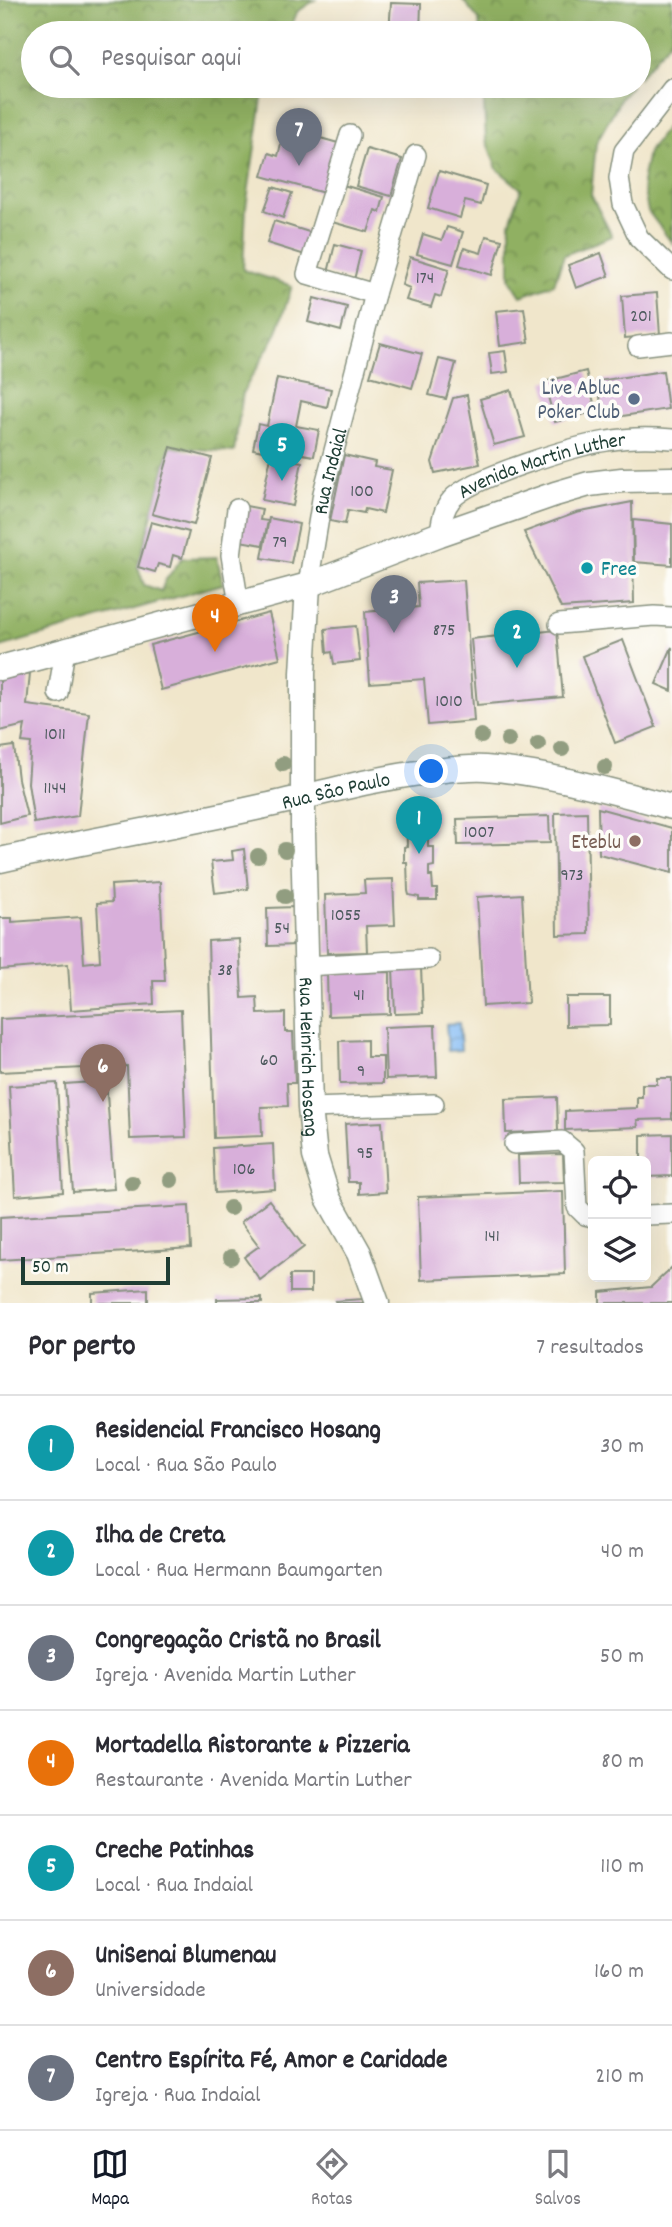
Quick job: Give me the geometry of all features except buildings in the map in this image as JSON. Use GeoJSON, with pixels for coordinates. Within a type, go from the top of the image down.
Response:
{"type":"FeatureCollection","features":[{"type":"Feature","properties":{"kind":"main road","name":"Avenida Martin Luther"},"geometry":{"type":"LineString","coordinates":[[0,668],[308,585],[519,505],[589,484],[672,479]]}},
{"type":"Feature","properties":{"kind":"main road","name":"Rua Indaial"},"geometry":{"type":"LineString","coordinates":[[303,798],[303,673],[308,585]]}},
{"type":"Feature","properties":{"kind":"main road","name":"Rua São Paulo"},"geometry":{"type":"LineString","coordinates":[[0,860],[303,798],[388,777],[483,768],[537,775],[672,807]]}},
{"type":"Feature","properties":{"kind":"main road","name":"Rua Heinrich Hosang"},"geometry":{"type":"LineString","coordinates":[[303,798],[305,966],[310,1108],[315,1156],[328,1198],[359,1253],[377,1303]]}},
{"type":"Feature","properties":{"kind":"street"},"geometry":{"type":"LineString","coordinates":[[672,89],[624,151],[619,178],[623,204],[639,238],[672,270]]}},
{"type":"Feature","properties":{"kind":"street"},"geometry":{"type":"LineString","coordinates":[[350,135],[307,274],[375,294]]}},
{"type":"Feature","properties":{"kind":"street","name":"Rua Indaial"},"geometry":{"type":"LineString","coordinates":[[308,585],[323,493],[375,294],[416,155]]}},
{"type":"Feature","properties":{"kind":"street"},"geometry":{"type":"LineString","coordinates":[[638,346],[672,342]]}},
{"type":"Feature","properties":{"kind":"street","name":"Avenida Martin Luther"},"geometry":{"type":"LineString","coordinates":[[440,534],[442,519],[451,500],[477,482],[535,460],[607,441],[655,437],[672,439]]}},
{"type":"Feature","properties":{"kind":"street"},"geometry":{"type":"LineString","coordinates":[[237,509],[231,555],[239,605]]}},
{"type":"Feature","properties":{"kind":"street"},"geometry":{"type":"LineString","coordinates":[[559,624],[654,616],[672,617]]}},
{"type":"Feature","properties":{"kind":"street"},"geometry":{"type":"LineString","coordinates":[[58,693],[65,650]]}},
{"type":"Feature","properties":{"kind":"street"},"geometry":{"type":"LineString","coordinates":[[305,966],[429,959]]}},
{"type":"Feature","properties":{"kind":"street"},"geometry":{"type":"LineString","coordinates":[[310,1108],[434,1104]]}},
{"type":"Feature","properties":{"kind":"street"},"geometry":{"type":"LineString","coordinates":[[514,1144],[562,1142],[568,1145],[574,1151],[577,1207],[588,1216]]}},
{"type":"Feature","properties":{"kind":"street"},"geometry":{"type":"LineString","coordinates":[[651,1215],[672,1213]]}},
{"type":"Feature","properties":{"kind":"green space"},"geometry":{"type":"Polygon","coordinates":[[[0,0],[315,0],[297,12],[294,21],[21,21],[21,98],[262,98],[246,207],[243,270],[292,286],[277,332],[243,392],[234,452],[170,447],[138,567],[144,585],[161,591],[182,558],[217,557],[223,584],[0,647],[0,0]]]}},
{"type":"Feature","properties":{"kind":"green space"},"geometry":{"type":"Polygon","coordinates":[[[463,0],[672,0],[672,39],[651,63],[651,21],[479,20],[463,0]]]}},
{"type":"Feature","properties":{"kind":"green space"},"geometry":{"type":"Polygon","coordinates":[[[484,98],[621,98],[596,143],[591,195],[612,236],[564,255],[554,284],[521,296],[510,279],[510,223],[521,189],[497,169],[486,140],[484,98]]]}},
{"type":"Feature","properties":{"kind":"green space"},"geometry":{"type":"Polygon","coordinates":[[[672,120],[672,243],[648,211],[642,182],[648,152],[672,120]]]}},
{"type":"Feature","properties":{"kind":"water"},"geometry":{"type":"Polygon","coordinates":[[[459,1023],[461,1050],[448,1051],[446,1024],[459,1023]]]}},
{"type":"Feature","properties":{"kind":"place","name":"Centro Espírita Fé, Amor e Caridade"},"geometry":{"type":"Point","coordinates":[299,166]}},
{"type":"Feature","properties":{"kind":"place","name":"Live Abluc Poker Club"},"geometry":{"type":"Point","coordinates":[634,399]}},
{"type":"Feature","properties":{"kind":"place","name":"Creche Patinhas"},"geometry":{"type":"Point","coordinates":[282,481]}},
{"type":"Feature","properties":{"kind":"place","name":"Free"},"geometry":{"type":"Point","coordinates":[587,568]}},
{"type":"Feature","properties":{"kind":"place","name":"Congregação Cristã no Brasil"},"geometry":{"type":"Point","coordinates":[394,633]}},
{"type":"Feature","properties":{"kind":"place","name":"Mortadella Ristorante & Pizzeria"},"geometry":{"type":"Point","coordinates":[215,652]}},
{"type":"Feature","properties":{"kind":"place","name":"Ilha de Creta"},"geometry":{"type":"Point","coordinates":[517,668]}},
{"type":"Feature","properties":{"kind":"place","name":"Eteblu"},"geometry":{"type":"Point","coordinates":[635,841]}},
{"type":"Feature","properties":{"kind":"place","name":"Residencial Francisco Hosang"},"geometry":{"type":"Point","coordinates":[419,854]}},
{"type":"Feature","properties":{"kind":"place","name":"UniSenai Blumenau"},"geometry":{"type":"Point","coordinates":[103,1102]}}]}
